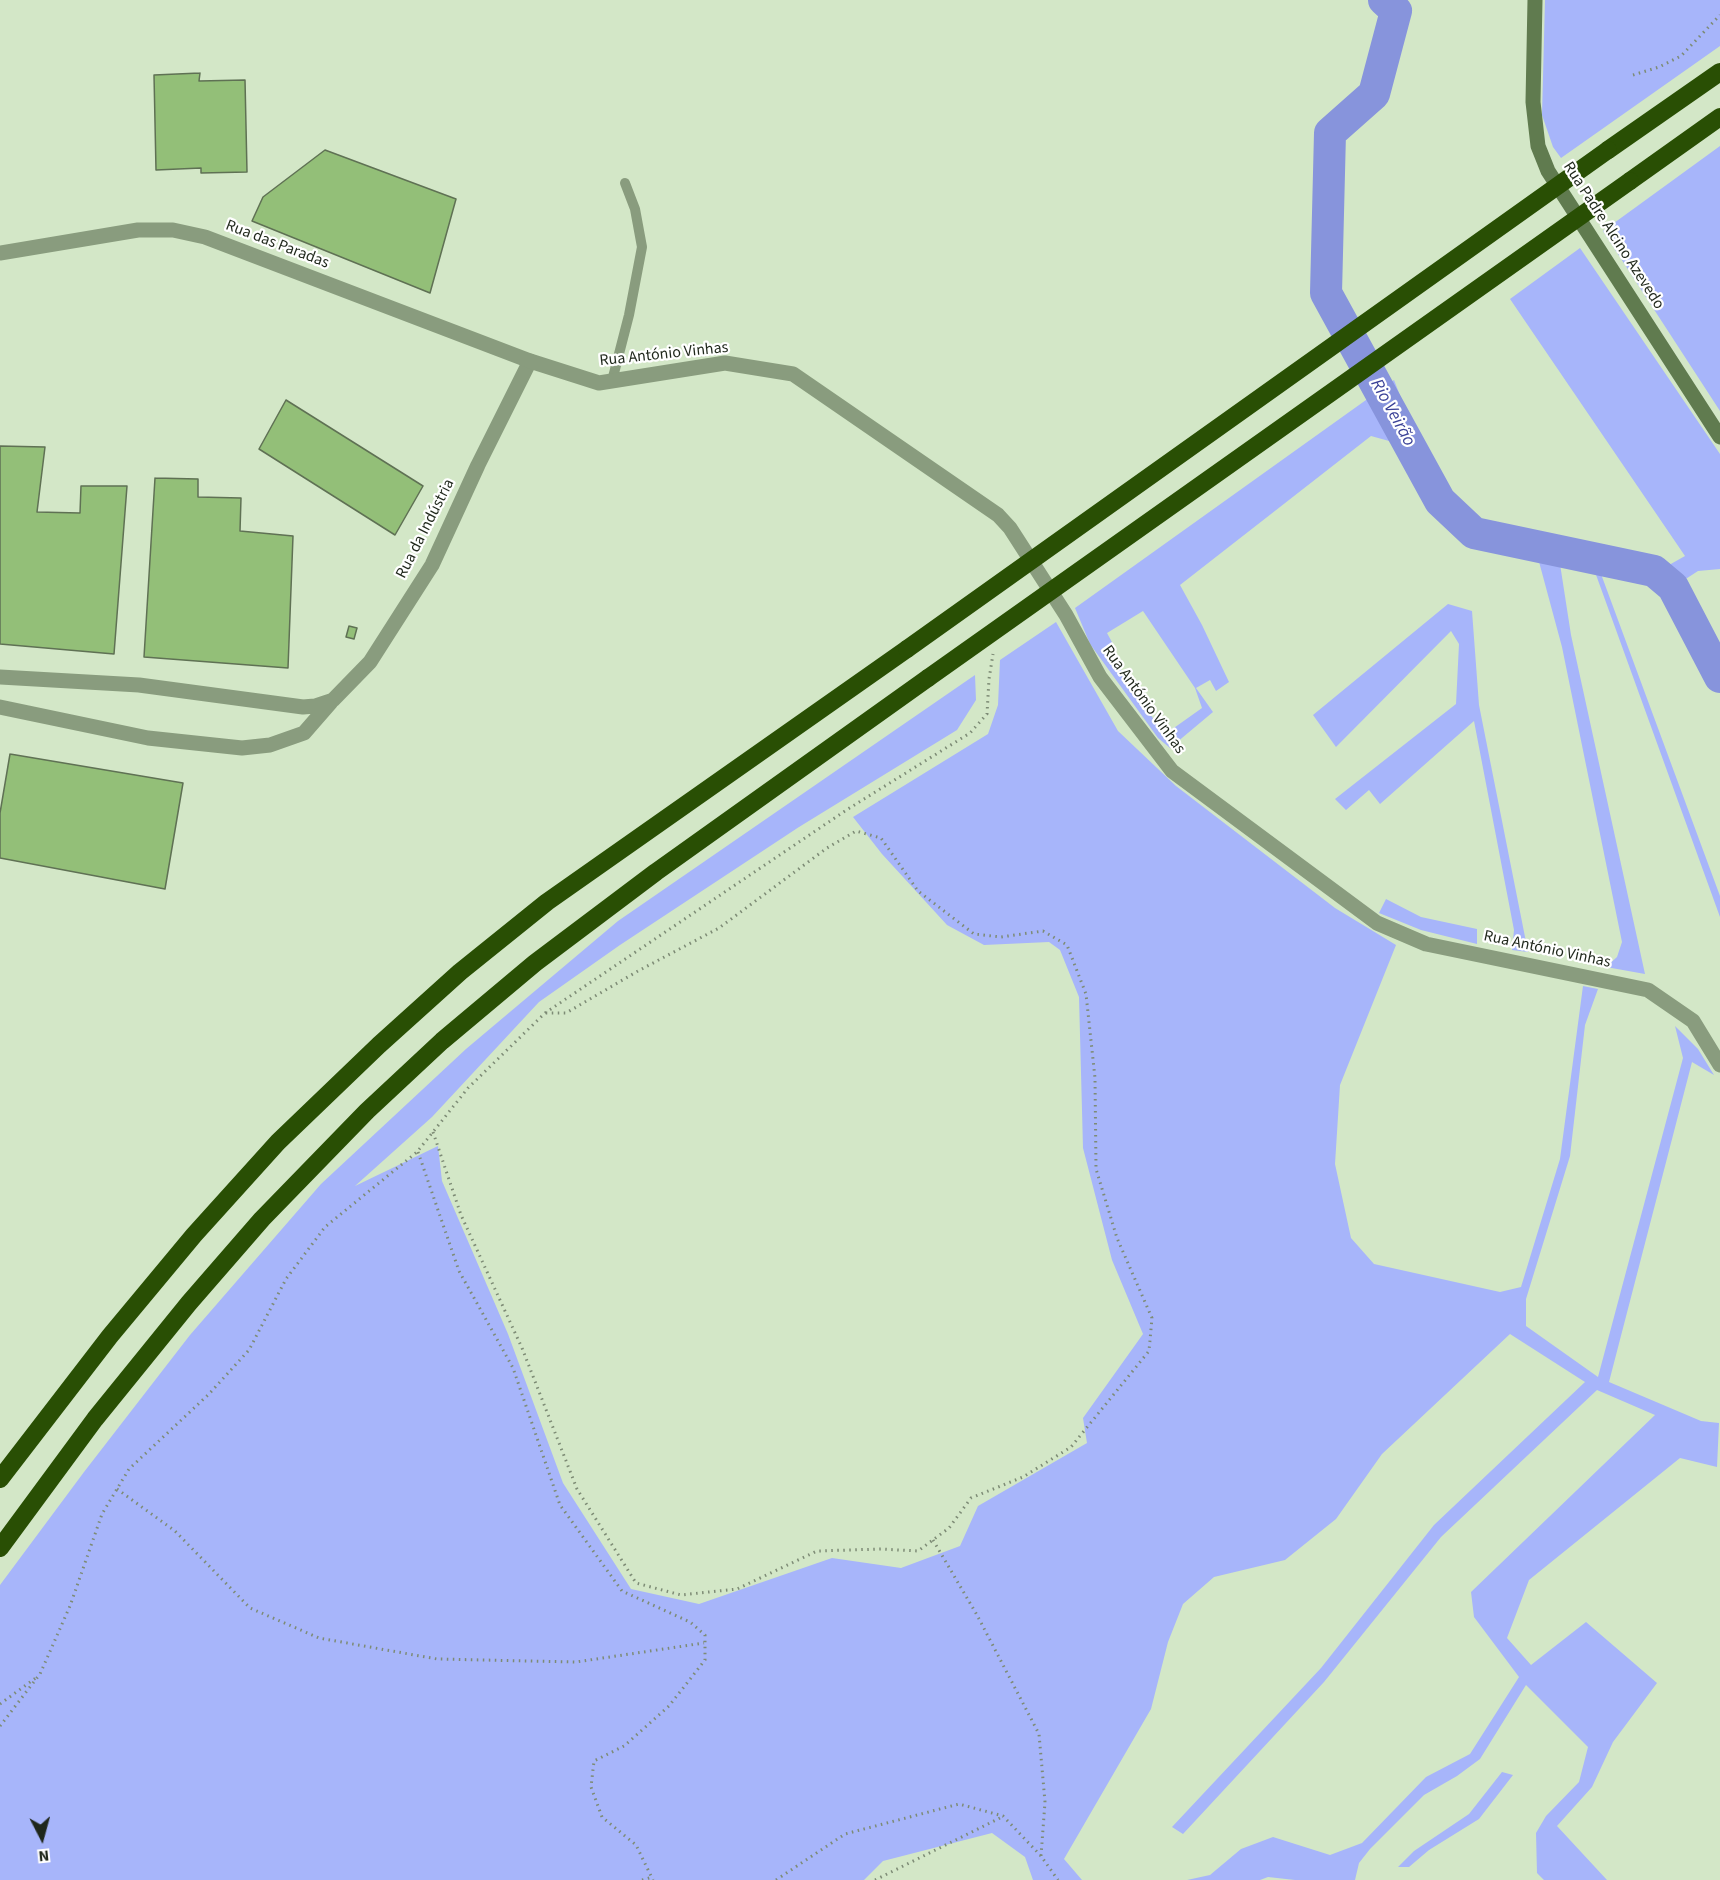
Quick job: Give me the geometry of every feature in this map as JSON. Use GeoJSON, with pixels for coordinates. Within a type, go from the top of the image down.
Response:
{"type":"FeatureCollection","features":[{"type":"Feature","properties":{"kind":"highway"},"geometry":{"type":"LineString","coordinates":[[0,1479],[110,1336],[194,1235],[278,1142],[379,1045],[460,972],[547,902],[1720,72]]}},
{"type":"Feature","properties":{"kind":"highway"},"geometry":{"type":"LineString","coordinates":[[0,1548],[95,1419],[230,1254],[297,1181],[408,1072],[526,970],[592,919],[928,678],[1720,117]]}},
{"type":"Feature","properties":{"kind":"main road","name":"Rua Padre Alcino Azevedo"},"geometry":{"type":"LineString","coordinates":[[1535,0],[1533,102],[1538,146],[1548,171],[1720,437]]}},
{"type":"Feature","properties":{"kind":"street","name":"Rua das Paradas"},"geometry":{"type":"LineString","coordinates":[[0,253],[138,230],[173,230],[205,237],[530,361]]}},
{"type":"Feature","properties":{"kind":"street","name":"Rua António Vinhas"},"geometry":{"type":"LineString","coordinates":[[530,361],[599,383],[725,363],[793,374],[998,515],[1010,528],[1066,615],[1100,677],[1172,771],[1377,923],[1426,944],[1648,990],[1693,1021],[1720,1065]]}},
{"type":"Feature","properties":{"kind":"street","name":"Rua da Indústria"},"geometry":{"type":"LineString","coordinates":[[0,707],[148,738],[242,748],[270,745],[304,732],[370,662],[432,565],[478,465],[530,361]]}},
{"type":"Feature","properties":{"kind":"street"},"geometry":{"type":"LineString","coordinates":[[0,677],[139,685],[303,707],[333,700]]}},
{"type":"Feature","properties":{"kind":"lane"},"geometry":{"type":"LineString","coordinates":[[612,381],[629,315],[642,246],[635,209],[625,183]]}},
{"type":"Feature","properties":{"kind":"path"},"geometry":{"type":"LineString","coordinates":[[1633,75],[1659,67],[1680,56],[1720,15]]}},
{"type":"Feature","properties":{"kind":"path"},"geometry":{"type":"LineString","coordinates":[[0,1726],[40,1674],[70,1606],[102,1514],[129,1469],[209,1394],[249,1350],[286,1279],[325,1227],[417,1152],[468,1088],[544,1013],[848,809],[970,733],[987,714],[993,652]]}},
{"type":"Feature","properties":{"kind":"path"},"geometry":{"type":"LineString","coordinates":[[433,1132],[461,1215],[522,1348],[577,1489],[636,1583],[681,1595],[736,1589],[817,1551],[881,1549],[918,1551],[949,1528],[971,1498],[1023,1477],[1071,1447],[1149,1352],[1152,1318],[1118,1238],[1096,1169],[1095,1078],[1086,994],[1067,945],[1043,931],[1002,937],[974,934],[918,891],[881,838],[856,831],[827,848],[719,928],[566,1013],[544,1013]]}},
{"type":"Feature","properties":{"kind":"path"},"geometry":{"type":"LineString","coordinates":[[417,1152],[459,1271],[513,1368],[560,1505],[622,1591],[690,1622],[705,1635],[705,1660],[669,1706],[624,1746],[594,1761],[591,1787],[602,1817],[636,1845],[653,1878],[642,1880]]}},
{"type":"Feature","properties":{"kind":"path"},"geometry":{"type":"LineString","coordinates":[[117,1489],[175,1532],[250,1608],[319,1638],[437,1659],[576,1662],[705,1643]]}},
{"type":"Feature","properties":{"kind":"path"},"geometry":{"type":"LineString","coordinates":[[933,1540],[977,1616],[1039,1734],[1046,1802],[1041,1856]]}},
{"type":"Feature","properties":{"kind":"path"},"geometry":{"type":"LineString","coordinates":[[0,1704],[40,1674]]}},
{"type":"Feature","properties":{"kind":"path"},"geometry":{"type":"LineString","coordinates":[[776,1880],[845,1834],[959,1804],[1003,1816],[1041,1856],[1058,1880]]}},
{"type":"Feature","properties":{"kind":"path"},"geometry":{"type":"LineString","coordinates":[[875,1880],[1003,1816]]}},
{"type":"Feature","properties":{"kind":"shaded area"},"geometry":{"type":"Polygon","coordinates":[[[1545,0],[1720,0],[1720,46],[1561,158],[1553,147],[1542,115],[1545,0]]]}},
{"type":"Feature","properties":{"kind":"shaded area"},"geometry":{"type":"Polygon","coordinates":[[[1720,146],[1720,411],[1603,231],[1720,146]]]}},
{"type":"Feature","properties":{"kind":"shaded area"},"geometry":{"type":"Polygon","coordinates":[[[1580,248],[1720,454],[1720,569],[1698,571],[1678,584],[1720,664],[1720,693],[1667,590],[1601,574],[1720,896],[1720,917],[1595,572],[1560,564],[1571,635],[1645,974],[1606,967],[1617,957],[1622,942],[1562,647],[1538,558],[1470,541],[1432,502],[1400,444],[1371,436],[1180,585],[1229,682],[1216,691],[1210,680],[1196,688],[1213,712],[1170,748],[1158,738],[1090,644],[1075,608],[1394,380],[1413,429],[1443,491],[1481,525],[1669,565],[1685,556],[1510,299],[1580,248]],[[1143,611],[1107,633],[1113,644],[1107,649],[1164,735],[1202,708],[1195,688],[1143,611]]]}},
{"type":"Feature","properties":{"kind":"shaded area"},"geometry":{"type":"Polygon","coordinates":[[[1448,604],[1472,611],[1479,705],[1528,952],[1512,950],[1514,930],[1474,721],[1380,804],[1369,790],[1346,810],[1335,799],[1456,704],[1459,644],[1451,631],[1336,747],[1313,715],[1448,604]]]}},
{"type":"Feature","properties":{"kind":"shaded area"},"geometry":{"type":"Polygon","coordinates":[[[1056,622],[1118,731],[1176,786],[1335,908],[1396,945],[1340,1085],[1335,1164],[1351,1238],[1374,1264],[1500,1292],[1521,1287],[1560,1159],[1583,986],[1598,989],[1585,1025],[1570,1156],[1526,1299],[1526,1326],[1598,1377],[1683,1058],[1675,1026],[1698,1049],[1714,1075],[1692,1062],[1609,1382],[1701,1421],[1719,1423],[1717,1467],[1680,1458],[1529,1580],[1507,1638],[1531,1665],[1586,1622],[1657,1683],[1613,1742],[1592,1787],[1557,1826],[1607,1880],[1544,1880],[1537,1873],[1536,1833],[1546,1816],[1579,1782],[1588,1747],[1526,1685],[1480,1759],[1457,1776],[1424,1795],[1370,1849],[1359,1863],[1355,1880],[1295,1880],[1268,1877],[1260,1880],[1187,1880],[1210,1875],[1241,1849],[1273,1837],[1330,1855],[1362,1843],[1426,1777],[1470,1754],[1519,1677],[1474,1617],[1471,1592],[1655,1415],[1597,1390],[1441,1537],[1324,1682],[1183,1834],[1172,1827],[1321,1668],[1434,1525],[1585,1382],[1510,1334],[1382,1454],[1336,1519],[1285,1560],[1214,1577],[1183,1604],[1168,1642],[1151,1709],[1064,1859],[1082,1880],[1033,1880],[1025,1857],[992,1833],[883,1861],[864,1880],[0,1880],[0,1585],[190,1335],[321,1184],[466,1049],[618,921],[975,675],[976,700],[957,730],[799,827],[620,945],[539,1002],[432,1117],[355,1186],[438,1146],[442,1181],[508,1334],[563,1483],[631,1589],[699,1604],[832,1558],[901,1568],[960,1546],[978,1506],[1087,1443],[1083,1418],[1143,1334],[1112,1260],[1083,1148],[1079,997],[1060,950],[1049,942],[984,945],[947,925],[882,854],[853,817],[988,734],[998,705],[1000,660],[1056,622]]]}},
{"type":"Feature","properties":{"kind":"shaded area"},"geometry":{"type":"Polygon","coordinates":[[[1386,899],[1421,917],[1477,929],[1477,944],[1421,930],[1379,913],[1386,899]]]}},
{"type":"Feature","properties":{"kind":"shaded area"},"geometry":{"type":"Polygon","coordinates":[[[1502,1772],[1513,1775],[1479,1819],[1429,1850],[1409,1867],[1398,1867],[1414,1851],[1469,1814],[1502,1772]]]}},
{"type":"Feature","properties":{"kind":"building"},"geometry":{"type":"Polygon","coordinates":[[[200,73],[199,81],[245,80],[247,172],[201,173],[201,168],[156,170],[154,75],[200,73]]]}},
{"type":"Feature","properties":{"kind":"building"},"geometry":{"type":"Polygon","coordinates":[[[325,150],[456,199],[430,293],[252,221],[263,197],[325,150]]]}},
{"type":"Feature","properties":{"kind":"building"},"geometry":{"type":"Polygon","coordinates":[[[286,400],[423,486],[395,535],[259,449],[286,400]]]}},
{"type":"Feature","properties":{"kind":"building"},"geometry":{"type":"Polygon","coordinates":[[[0,446],[45,447],[37,512],[80,513],[81,486],[127,486],[114,654],[0,644],[0,446]]]}},
{"type":"Feature","properties":{"kind":"building"},"geometry":{"type":"Polygon","coordinates":[[[155,478],[198,479],[198,497],[241,498],[240,531],[293,536],[288,668],[144,657],[155,478]]]}},
{"type":"Feature","properties":{"kind":"building"},"geometry":{"type":"Polygon","coordinates":[[[349,626],[357,628],[354,639],[346,637],[349,626]]]}},
{"type":"Feature","properties":{"kind":"building"},"geometry":{"type":"Polygon","coordinates":[[[10,754],[183,783],[165,889],[0,858],[0,813],[10,754]]]}},
{"type":"Feature","properties":{"kind":"waterway","name":"Rio Veirão"},"geometry":{"type":"LineString","coordinates":[[1384,0],[1396,11],[1374,94],[1330,133],[1326,293],[1440,501],[1474,533],[1654,571],[1673,587],[1720,677]]}}]}
